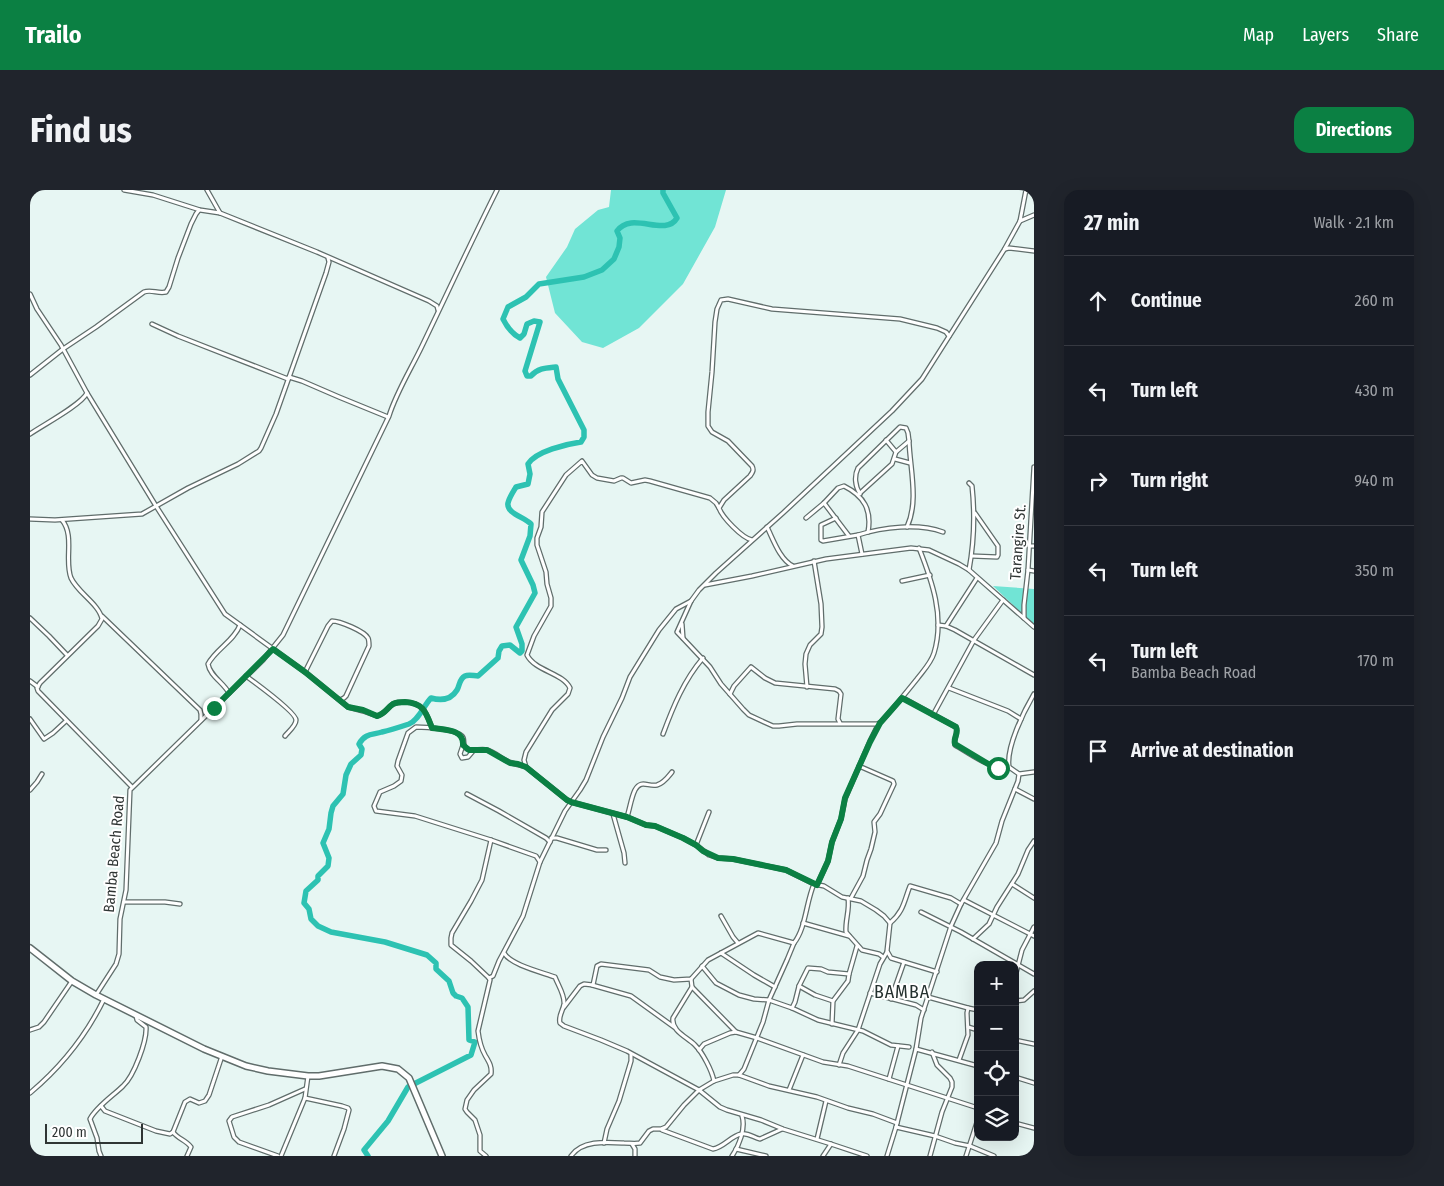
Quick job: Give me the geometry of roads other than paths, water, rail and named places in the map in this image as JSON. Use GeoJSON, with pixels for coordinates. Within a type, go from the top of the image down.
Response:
{"type":"FeatureCollection","features":[{"type":"Feature","properties":{"kind":"main road"},"geometry":{"type":"LineString","coordinates":[[30,948],[72,981],[96,995],[136,1016],[246,1066],[308,1076],[382,1066],[398,1069],[411,1083],[442,1156]]}},
{"type":"Feature","properties":{"kind":"street"},"geometry":{"type":"LineString","coordinates":[[124,190],[220,214],[429,301],[437,306],[438,310]]}},
{"type":"Feature","properties":{"kind":"street"},"geometry":{"type":"LineString","coordinates":[[207,190],[220,214]]}},
{"type":"Feature","properties":{"kind":"street","name":"Bamba Beach Road"},"geometry":{"type":"LineString","coordinates":[[96,995],[116,964],[119,954],[120,919],[124,902],[130,794],[132,788],[273,649],[283,635],[497,190]]}},
{"type":"Feature","properties":{"kind":"street"},"geometry":{"type":"LineString","coordinates":[[880,723],[773,726],[749,715],[730,694],[703,658],[683,638],[682,624],[691,601],[704,585],[892,411],[922,379],[1004,250],[1020,221],[1026,190]]}},
{"type":"Feature","properties":{"kind":"street"},"geometry":{"type":"LineString","coordinates":[[30,375],[63,349],[144,292],[148,290],[159,293],[166,292],[190,224],[200,210]]}},
{"type":"Feature","properties":{"kind":"street"},"geometry":{"type":"LineString","coordinates":[[1020,221],[1034,215]]}},
{"type":"Feature","properties":{"kind":"street"},"geometry":{"type":"LineString","coordinates":[[1007,243],[1009,248]]}},
{"type":"Feature","properties":{"kind":"street"},"geometry":{"type":"LineString","coordinates":[[1004,250],[1009,248],[1034,251]]}},
{"type":"Feature","properties":{"kind":"street"},"geometry":{"type":"LineString","coordinates":[[30,519],[62,520],[142,514],[188,488],[254,455],[261,448],[276,414],[326,273],[329,262],[328,258]]}},
{"type":"Feature","properties":{"kind":"street"},"geometry":{"type":"LineString","coordinates":[[30,294],[37,309],[63,349],[156,506],[225,614],[305,672],[348,707],[363,710],[377,716],[384,713],[395,703],[417,704],[423,709],[432,728]]}},
{"type":"Feature","properties":{"kind":"street"},"geometry":{"type":"LineString","coordinates":[[719,508],[724,500],[753,472],[752,466],[731,444],[712,432],[708,426],[707,417],[715,322],[717,308],[721,300],[728,298],[792,312],[900,319],[936,328],[950,336]]}},
{"type":"Feature","properties":{"kind":"street"},"geometry":{"type":"LineString","coordinates":[[152,324],[178,336],[288,378],[302,381],[388,417]]}},
{"type":"Feature","properties":{"kind":"street"},"geometry":{"type":"LineString","coordinates":[[30,434],[85,397],[87,392]]}},
{"type":"Feature","properties":{"kind":"street"},"geometry":{"type":"LineString","coordinates":[[868,532],[870,515],[856,487],[856,471],[902,426],[906,428],[908,433],[913,485],[913,508],[907,527]]}},
{"type":"Feature","properties":{"kind":"street"},"geometry":{"type":"LineString","coordinates":[[886,440],[896,452]]}},
{"type":"Feature","properties":{"kind":"street"},"geometry":{"type":"LineString","coordinates":[[859,495],[892,464],[896,452],[909,440]]}},
{"type":"Feature","properties":{"kind":"street"},"geometry":{"type":"LineString","coordinates":[[894,459],[910,462]]}},
{"type":"Feature","properties":{"kind":"street"},"geometry":{"type":"LineString","coordinates":[[526,767],[524,760],[526,752],[552,710],[568,694],[570,688],[569,684],[531,661],[526,655],[534,636],[551,606],[552,598],[537,545],[542,512],[566,475],[582,461],[592,476],[597,478],[614,481],[623,478],[631,483],[645,480],[710,498],[716,503],[725,518],[746,539],[752,540]]}},
{"type":"Feature","properties":{"kind":"street","name":"Tarangire St."},"geometry":{"type":"LineString","coordinates":[[1024,618],[1032,522],[1034,468]]}},
{"type":"Feature","properties":{"kind":"street"},"geometry":{"type":"LineString","coordinates":[[969,483],[972,486],[975,512],[972,556],[969,570]]}},
{"type":"Feature","properties":{"kind":"street"},"geometry":{"type":"LineString","coordinates":[[806,518],[841,486],[859,495]]}},
{"type":"Feature","properties":{"kind":"street"},"geometry":{"type":"LineString","coordinates":[[824,503],[849,536]]}},
{"type":"Feature","properties":{"kind":"street"},"geometry":{"type":"LineString","coordinates":[[972,556],[997,557],[998,554],[998,546],[975,512]]}},
{"type":"Feature","properties":{"kind":"street"},"geometry":{"type":"LineString","coordinates":[[836,518],[821,525],[821,540],[858,535],[877,530],[907,527],[929,528],[943,532]]}},
{"type":"Feature","properties":{"kind":"street"},"geometry":{"type":"LineString","coordinates":[[62,520],[67,532],[71,577],[80,592],[102,616],[200,710],[200,721]]}},
{"type":"Feature","properties":{"kind":"street"},"geometry":{"type":"LineString","coordinates":[[870,521],[877,530]]}},
{"type":"Feature","properties":{"kind":"street"},"geometry":{"type":"LineString","coordinates":[[767,527],[783,556],[789,564],[795,566]]}},
{"type":"Feature","properties":{"kind":"street"},"geometry":{"type":"LineString","coordinates":[[858,535],[862,554]]}},
{"type":"Feature","properties":{"kind":"street"},"geometry":{"type":"LineString","coordinates":[[746,539],[746,545]]}},
{"type":"Feature","properties":{"kind":"street"},"geometry":{"type":"LineString","coordinates":[[1029,546],[1034,546]]}},
{"type":"Feature","properties":{"kind":"street"},"geometry":{"type":"LineString","coordinates":[[704,585],[814,562],[888,550],[920,548],[945,556],[969,570],[1034,627]]}},
{"type":"Feature","properties":{"kind":"street"},"geometry":{"type":"LineString","coordinates":[[739,1075],[744,1069],[757,1038],[766,1015],[769,1000],[799,934],[816,884],[828,861],[832,842],[841,819],[845,798],[859,766],[880,723],[932,659],[938,625],[935,593],[920,548]]}},
{"type":"Feature","properties":{"kind":"street"},"geometry":{"type":"LineString","coordinates":[[807,687],[806,654],[810,645],[821,634],[822,627],[821,604],[814,562]]}},
{"type":"Feature","properties":{"kind":"street"},"geometry":{"type":"LineString","coordinates":[[1028,570],[1034,571]]}},
{"type":"Feature","properties":{"kind":"street"},"geometry":{"type":"LineString","coordinates":[[902,581],[930,575]]}},
{"type":"Feature","properties":{"kind":"street"},"geometry":{"type":"LineString","coordinates":[[946,626],[978,578]]}},
{"type":"Feature","properties":{"kind":"street"},"geometry":{"type":"LineString","coordinates":[[933,715],[974,640],[1003,600]]}},
{"type":"Feature","properties":{"kind":"street"},"geometry":{"type":"LineString","coordinates":[[489,978],[493,976],[523,916],[540,862],[571,802],[586,780],[625,688],[653,638],[676,609],[691,601]]}},
{"type":"Feature","properties":{"kind":"street"},"geometry":{"type":"LineString","coordinates":[[38,687],[102,621],[102,616]]}},
{"type":"Feature","properties":{"kind":"street"},"geometry":{"type":"LineString","coordinates":[[30,618],[67,656]]}},
{"type":"Feature","properties":{"kind":"street"},"geometry":{"type":"LineString","coordinates":[[305,672],[332,620],[350,626],[365,635],[369,639],[369,646],[346,696],[339,700]]}},
{"type":"Feature","properties":{"kind":"street"},"geometry":{"type":"LineString","coordinates":[[229,692],[211,673],[208,664],[232,638],[240,625]]}},
{"type":"Feature","properties":{"kind":"street"},"geometry":{"type":"LineString","coordinates":[[938,625],[946,626],[974,640],[1034,675]]}},
{"type":"Feature","properties":{"kind":"street"},"geometry":{"type":"LineString","coordinates":[[663,734],[673,707],[684,686],[693,670],[703,658]]}},
{"type":"Feature","properties":{"kind":"street"},"geometry":{"type":"LineString","coordinates":[[730,694],[734,686],[751,667],[765,678],[776,683],[835,689],[840,694],[838,719],[840,724]]}},
{"type":"Feature","properties":{"kind":"street"},"geometry":{"type":"LineString","coordinates":[[246,676],[295,715],[295,724],[285,736]]}},
{"type":"Feature","properties":{"kind":"street"},"geometry":{"type":"LineString","coordinates":[[30,681],[38,687],[39,693],[132,788]]}},
{"type":"Feature","properties":{"kind":"street"},"geometry":{"type":"LineString","coordinates":[[949,688],[1008,711],[1021,719]]}},
{"type":"Feature","properties":{"kind":"street"},"geometry":{"type":"LineString","coordinates":[[1034,694],[1021,719],[1012,744],[1008,763],[1009,767],[1018,774],[1034,772]]}},
{"type":"Feature","properties":{"kind":"street"},"geometry":{"type":"LineString","coordinates":[[902,698],[956,727],[955,744],[990,765],[1004,769],[1009,767]]}},
{"type":"Feature","properties":{"kind":"street"},"geometry":{"type":"LineString","coordinates":[[30,719],[44,739],[66,721]]}},
{"type":"Feature","properties":{"kind":"street"},"geometry":{"type":"LineString","coordinates":[[475,750],[468,757],[462,758],[460,754],[464,738],[461,735],[453,731],[416,727],[408,733],[397,766],[402,775],[401,781],[380,792],[374,809],[376,811],[415,816],[491,840],[536,856],[540,862]]}},
{"type":"Feature","properties":{"kind":"street"},"geometry":{"type":"LineString","coordinates":[[463,745],[469,750],[487,750],[510,763],[526,767],[571,802],[627,817],[646,825],[655,826],[696,845],[703,851],[718,858],[733,859],[786,870],[824,886],[836,894],[861,901],[884,916],[890,923],[887,951],[883,957],[858,1030],[843,1053],[839,1065]]}},
{"type":"Feature","properties":{"kind":"street"},"geometry":{"type":"LineString","coordinates":[[859,766],[893,781],[894,784],[880,814],[874,822],[875,832],[871,849],[863,876],[850,898],[845,926],[846,932],[857,946],[862,950],[879,954],[883,957]]}},
{"type":"Feature","properties":{"kind":"street"},"geometry":{"type":"LineString","coordinates":[[627,817],[635,790],[639,785],[656,785],[663,782],[672,772]]}},
{"type":"Feature","properties":{"kind":"street"},"geometry":{"type":"LineString","coordinates":[[30,790],[42,774]]}},
{"type":"Feature","properties":{"kind":"street"},"geometry":{"type":"LineString","coordinates":[[887,1156],[897,1125],[916,1049],[921,1018],[951,926],[962,902],[996,843],[1002,821],[1018,781],[1018,774]]}},
{"type":"Feature","properties":{"kind":"street"},"geometry":{"type":"LineString","coordinates":[[1015,789],[1034,799]]}},
{"type":"Feature","properties":{"kind":"street"},"geometry":{"type":"LineString","coordinates":[[467,794],[546,838],[551,840],[557,838],[597,850],[606,850]]}},
{"type":"Feature","properties":{"kind":"street"},"geometry":{"type":"LineString","coordinates":[[696,845],[709,812]]}},
{"type":"Feature","properties":{"kind":"street"},"geometry":{"type":"LineString","coordinates":[[613,814],[625,863]]}},
{"type":"Feature","properties":{"kind":"street"},"geometry":{"type":"LineString","coordinates":[[486,1156],[480,1151],[480,1135],[475,1120],[465,1108],[467,1100],[474,1090],[492,1072],[491,1066],[484,1054],[478,1031],[490,980],[471,960],[450,943],[452,933],[482,880],[491,840]]}},
{"type":"Feature","properties":{"kind":"street"},"geometry":{"type":"LineString","coordinates":[[973,939],[989,924],[993,914],[1018,874],[1034,841]]}},
{"type":"Feature","properties":{"kind":"street"},"geometry":{"type":"LineString","coordinates":[[1012,884],[1034,898]]}},
{"type":"Feature","properties":{"kind":"street"},"geometry":{"type":"LineString","coordinates":[[890,923],[896,918],[903,907],[910,886],[951,898],[993,914],[1032,936]]}},
{"type":"Feature","properties":{"kind":"street"},"geometry":{"type":"LineString","coordinates":[[124,902],[180,904]]}},
{"type":"Feature","properties":{"kind":"street"},"geometry":{"type":"LineString","coordinates":[[922,912],[1013,961]]}},
{"type":"Feature","properties":{"kind":"street"},"geometry":{"type":"LineString","coordinates":[[721,916],[738,943]]}},
{"type":"Feature","properties":{"kind":"street"},"geometry":{"type":"LineString","coordinates":[[803,922],[849,936]]}},
{"type":"Feature","properties":{"kind":"street"},"geometry":{"type":"LineString","coordinates":[[1019,961],[1022,950],[1032,936],[1034,927]]}},
{"type":"Feature","properties":{"kind":"street"},"geometry":{"type":"LineString","coordinates":[[591,985],[594,982],[597,966],[601,964],[649,970],[660,977],[674,980],[691,979],[708,960],[758,933],[794,943]]}},
{"type":"Feature","properties":{"kind":"street"},"geometry":{"type":"LineString","coordinates":[[832,1024],[833,1001],[848,981],[848,974],[857,946]]}},
{"type":"Feature","properties":{"kind":"street"},"geometry":{"type":"LineString","coordinates":[[887,951],[892,958],[937,972]]}},
{"type":"Feature","properties":{"kind":"street"},"geometry":{"type":"LineString","coordinates":[[504,952],[508,959],[554,977],[564,999],[563,1008],[558,1019],[564,1026],[631,1054],[699,1090],[720,1106],[742,1116],[761,1120],[867,1156]]}},
{"type":"Feature","properties":{"kind":"street"},"geometry":{"type":"LineString","coordinates":[[720,953],[775,988]]}},
{"type":"Feature","properties":{"kind":"street"},"geometry":{"type":"LineString","coordinates":[[891,999],[904,962]]}},
{"type":"Feature","properties":{"kind":"street"},"geometry":{"type":"LineString","coordinates":[[1019,965],[1034,974]]}},
{"type":"Feature","properties":{"kind":"street"},"geometry":{"type":"LineString","coordinates":[[702,966],[716,983],[744,997],[769,1000],[818,1020],[858,1030],[891,1045],[909,1047]]}},
{"type":"Feature","properties":{"kind":"street"},"geometry":{"type":"LineString","coordinates":[[792,1008],[799,986],[808,968],[848,974]]}},
{"type":"Feature","properties":{"kind":"street"},"geometry":{"type":"LineString","coordinates":[[691,979],[692,987],[736,1032]]}},
{"type":"Feature","properties":{"kind":"street"},"geometry":{"type":"LineString","coordinates":[[30,1030],[39,1027],[44,1022],[72,981]]}},
{"type":"Feature","properties":{"kind":"street"},"geometry":{"type":"LineString","coordinates":[[563,1008],[580,986],[584,984],[632,996],[696,1046],[710,1068],[714,1081]]}},
{"type":"Feature","properties":{"kind":"street"},"geometry":{"type":"LineString","coordinates":[[799,986],[815,995],[833,1001]]}},
{"type":"Feature","properties":{"kind":"street"},"geometry":{"type":"LineString","coordinates":[[675,1028],[672,1023],[673,1018],[692,987]]}},
{"type":"Feature","properties":{"kind":"street"},"geometry":{"type":"LineString","coordinates":[[1019,1001],[1024,1000],[1034,991]]}},
{"type":"Feature","properties":{"kind":"street"},"geometry":{"type":"LineString","coordinates":[[870,993],[916,1005],[924,1010]]}},
{"type":"Feature","properties":{"kind":"street"},"geometry":{"type":"LineString","coordinates":[[928,997],[974,1009]]}},
{"type":"Feature","properties":{"kind":"street"},"geometry":{"type":"LineString","coordinates":[[30,1094],[60,1065],[80,1041],[104,999]]}},
{"type":"Feature","properties":{"kind":"street"},"geometry":{"type":"LineString","coordinates":[[959,1060],[968,1036],[968,1008]]}},
{"type":"Feature","properties":{"kind":"street"},"geometry":{"type":"LineString","coordinates":[[101,1156],[98,1138],[90,1118],[107,1099],[126,1083],[131,1075],[145,1042],[146,1027],[136,1016]]}},
{"type":"Feature","properties":{"kind":"street"},"geometry":{"type":"LineString","coordinates":[[968,1028],[974,1029]]}},
{"type":"Feature","properties":{"kind":"street"},"geometry":{"type":"LineString","coordinates":[[699,1050],[704,1044],[736,1032],[823,1062],[848,1066],[974,1107]]}},
{"type":"Feature","properties":{"kind":"street"},"geometry":{"type":"LineString","coordinates":[[1019,1041],[1034,1044]]}},
{"type":"Feature","properties":{"kind":"street"},"geometry":{"type":"LineString","coordinates":[[888,1079],[898,1046]]}},
{"type":"Feature","properties":{"kind":"street"},"geometry":{"type":"LineString","coordinates":[[916,1049],[974,1065]]}},
{"type":"Feature","properties":{"kind":"street"},"geometry":{"type":"LineString","coordinates":[[930,1156],[952,1087],[950,1078],[937,1065],[932,1052]]}},
{"type":"Feature","properties":{"kind":"street"},"geometry":{"type":"LineString","coordinates":[[604,1143],[607,1129],[631,1061],[631,1054]]}},
{"type":"Feature","properties":{"kind":"street"},"geometry":{"type":"LineString","coordinates":[[789,1090],[803,1055]]}},
{"type":"Feature","properties":{"kind":"street"},"geometry":{"type":"LineString","coordinates":[[173,1132],[185,1102],[190,1099],[199,1103],[206,1101],[222,1056]]}},
{"type":"Feature","properties":{"kind":"street"},"geometry":{"type":"LineString","coordinates":[[661,1129],[666,1127],[680,1109],[699,1090],[714,1081],[739,1075],[769,1086],[878,1115],[897,1125],[970,1146],[994,1156]]}},
{"type":"Feature","properties":{"kind":"street"},"geometry":{"type":"LineString","coordinates":[[305,1089],[232,1117],[229,1121],[234,1137],[239,1142],[279,1156],[305,1098],[308,1076]]}},
{"type":"Feature","properties":{"kind":"street"},"geometry":{"type":"LineString","coordinates":[[1019,1078],[1034,1083]]}},
{"type":"Feature","properties":{"kind":"street"},"geometry":{"type":"LineString","coordinates":[[305,1098],[348,1108],[344,1129],[334,1156]]}},
{"type":"Feature","properties":{"kind":"street"},"geometry":{"type":"LineString","coordinates":[[817,1139],[826,1100]]}},
{"type":"Feature","properties":{"kind":"street"},"geometry":{"type":"LineString","coordinates":[[101,1106],[105,1111],[156,1131],[170,1134],[173,1132]]}},
{"type":"Feature","properties":{"kind":"street"},"geometry":{"type":"LineString","coordinates":[[732,1156],[744,1122],[742,1116]]}},
{"type":"Feature","properties":{"kind":"street"},"geometry":{"type":"LineString","coordinates":[[1019,1125],[1034,1128]]}},
{"type":"Feature","properties":{"kind":"street"},"geometry":{"type":"LineString","coordinates":[[571,1156],[576,1150],[585,1145],[640,1143],[649,1131],[653,1129],[661,1129],[713,1149],[719,1148],[741,1134],[760,1139],[783,1129]]}},
{"type":"Feature","properties":{"kind":"street"},"geometry":{"type":"LineString","coordinates":[[173,1132],[191,1147],[187,1156]]}},
{"type":"Feature","properties":{"kind":"street"},"geometry":{"type":"LineString","coordinates":[[966,1156],[974,1132]]}},
{"type":"Feature","properties":{"kind":"street"},"geometry":{"type":"LineString","coordinates":[[632,1144],[635,1149],[635,1156]]}},
{"type":"Feature","properties":{"kind":"street"},"geometry":{"type":"LineString","coordinates":[[823,1156],[831,1144]]}},
{"type":"Feature","properties":{"kind":"street"},"geometry":{"type":"LineString","coordinates":[[736,1149],[766,1156]]}},
{"type":"Feature","properties":{"kind":"waterway"},"geometry":{"type":"LineString","coordinates":[[368,1156],[364,1150],[388,1121],[408,1087],[471,1055],[475,1042],[469,1040],[468,1007],[462,998],[453,993],[449,981],[436,969],[436,963],[427,955],[385,942],[331,932],[318,926],[311,919],[309,909],[304,903],[306,891],[318,880],[318,876],[328,866],[329,858],[323,843],[329,829],[333,806],[343,794],[346,775],[351,764],[361,755],[362,749],[359,744],[361,740],[369,735],[413,722],[431,698],[449,698],[457,690],[463,677],[468,675],[478,676],[498,658],[502,646],[510,645],[520,653],[522,651],[522,644],[516,627],[535,593],[521,560],[530,536],[531,524],[510,510],[508,506],[509,501],[516,487],[528,484],[530,474],[528,464],[532,459],[552,449],[581,442],[584,437],[584,430],[558,379],[556,367],[542,369],[536,371],[531,376],[527,376],[525,371],[540,322],[534,321],[527,324],[524,334],[520,338],[510,330],[503,319],[508,307],[526,297],[539,284],[584,277],[602,270],[614,259],[619,247],[620,238],[617,231],[623,225],[639,223],[665,226],[672,223],[677,218],[663,190]]}},
{"type":"Feature","properties":{"kind":"district","name":"BAMBA"},"geometry":{"type":"Point","coordinates":[902,992]}}]}
